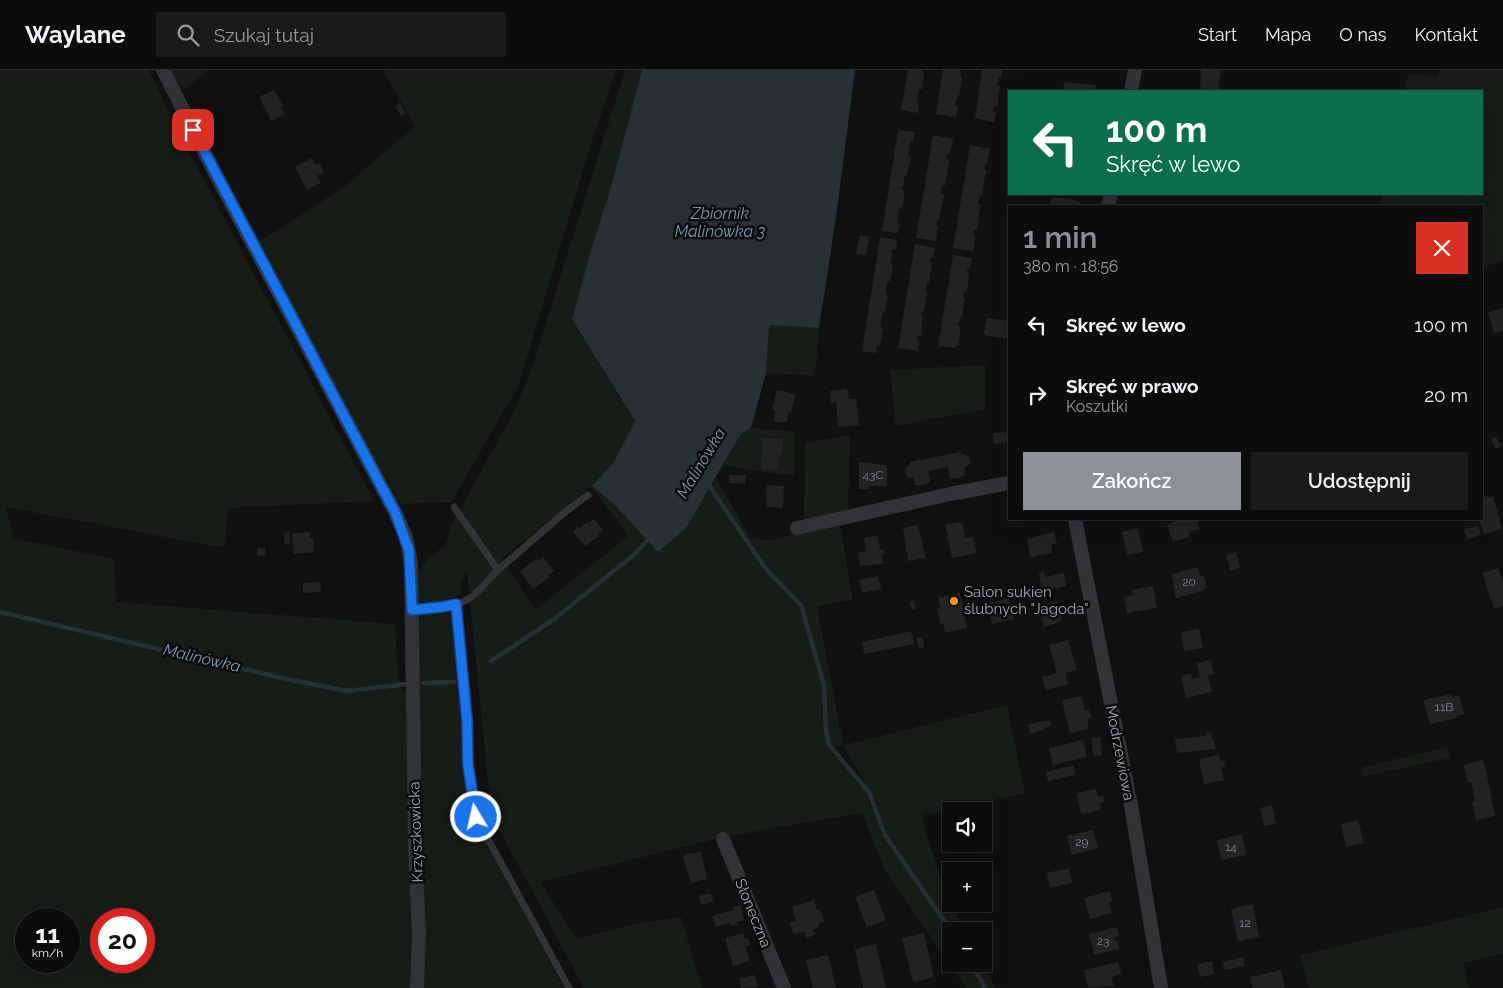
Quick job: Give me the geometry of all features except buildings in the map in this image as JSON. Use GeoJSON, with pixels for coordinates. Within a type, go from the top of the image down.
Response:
{"type":"FeatureCollection","features":[{"type":"Feature","properties":{"kind":"street","name":"Krzyszkowicka"},"geometry":{"type":"LineString","coordinates":[[163,70],[215,174],[395,512],[409,550],[412,610],[415,845],[420,935],[417,988]]}},
{"type":"Feature","properties":{"kind":"street"},"geometry":{"type":"LineString","coordinates":[[1131,90],[1135,70]]}},
{"type":"Feature","properties":{"kind":"street"},"geometry":{"type":"LineString","coordinates":[[796,528],[1008,483]]}},
{"type":"Feature","properties":{"kind":"street","name":"Modrzewiowa"},"geometry":{"type":"LineString","coordinates":[[1075,520],[1132,811],[1161,988]]}},
{"type":"Feature","properties":{"kind":"street","name":"Słoneczna"},"geometry":{"type":"LineString","coordinates":[[722,839],[784,988]]}},
{"type":"Feature","properties":{"kind":"lane"},"geometry":{"type":"LineString","coordinates":[[412,610],[442,607],[459,603],[472,597],[498,570],[565,512],[588,495]]}},
{"type":"Feature","properties":{"kind":"lane"},"geometry":{"type":"LineString","coordinates":[[454,507],[498,570]]}},
{"type":"Feature","properties":{"kind":"lane"},"geometry":{"type":"LineString","coordinates":[[459,603],[468,765],[476,817],[570,988]]}},
{"type":"Feature","properties":{"kind":"shaded area"},"geometry":{"type":"Polygon","coordinates":[[[0,70],[149,70],[179,133],[374,501],[228,508],[224,548],[6,507],[13,538],[114,559],[116,602],[395,624],[398,678],[406,695],[415,914],[411,988],[0,988],[0,70]]]}},
{"type":"Feature","properties":{"kind":"shaded area"},"geometry":{"type":"Polygon","coordinates":[[[170,70],[209,70],[186,88],[176,85],[170,70]]]}},
{"type":"Feature","properties":{"kind":"shaded area"},"geometry":{"type":"Polygon","coordinates":[[[383,70],[616,70],[591,144],[518,387],[451,502],[401,504],[355,425],[258,243],[344,187],[415,126],[383,70]]]}},
{"type":"Feature","properties":{"kind":"shaded area"},"geometry":{"type":"Polygon","coordinates":[[[625,70],[642,70],[610,190],[572,319],[635,421],[614,462],[592,486],[616,506],[704,497],[716,479],[751,538],[769,540],[840,526],[853,600],[817,606],[843,745],[1007,705],[1025,793],[985,802],[942,802],[942,812],[922,816],[942,880],[942,912],[956,912],[960,922],[942,922],[942,953],[886,872],[862,813],[724,837],[541,882],[576,939],[641,923],[681,917],[702,988],[584,988],[491,814],[467,572],[461,581],[461,594],[439,602],[428,603],[417,600],[418,572],[429,557],[445,546],[451,526],[512,415],[531,371],[625,70]],[[592,487],[502,558],[535,610],[628,536],[592,487]],[[843,745],[828,749],[867,792],[870,808],[878,805],[843,745]]]}},
{"type":"Feature","properties":{"kind":"shaded area"},"geometry":{"type":"Polygon","coordinates":[[[1440,70],[1503,70],[1503,261],[1483,267],[1483,205],[1394,205],[1381,203],[1383,195],[1483,195],[1483,90],[1404,90],[1408,74],[1438,76],[1440,70]]]}},
{"type":"Feature","properties":{"kind":"shaded area"},"geometry":{"type":"Polygon","coordinates":[[[769,325],[819,328],[815,376],[766,373],[769,325]]]}},
{"type":"Feature","properties":{"kind":"shaded area"},"geometry":{"type":"Polygon","coordinates":[[[985,365],[985,409],[896,426],[890,370],[985,365]]]}},
{"type":"Feature","properties":{"kind":"shaded area"},"geometry":{"type":"Polygon","coordinates":[[[751,428],[795,431],[794,476],[723,466],[741,433],[751,428]]]}},
{"type":"Feature","properties":{"kind":"shaded area"},"geometry":{"type":"Polygon","coordinates":[[[850,435],[848,512],[804,520],[805,443],[850,435]]]}},
{"type":"Feature","properties":{"kind":"shaded area"},"geometry":{"type":"Polygon","coordinates":[[[455,613],[467,791],[474,820],[564,988],[422,988],[416,619],[426,615],[455,613]]]}},
{"type":"Feature","properties":{"kind":"shaded area"},"geometry":{"type":"Polygon","coordinates":[[[1447,747],[1450,758],[1362,777],[1360,768],[1447,747]]]}},
{"type":"Feature","properties":{"kind":"shaded area"},"geometry":{"type":"Polygon","coordinates":[[[1503,907],[1503,954],[1463,963],[1469,988],[1309,988],[1300,955],[1503,907]]]}},
{"type":"Feature","properties":{"kind":"shaded area"},"geometry":{"type":"Polygon","coordinates":[[[955,972],[987,972],[995,988],[966,988],[955,972]]]}},
{"type":"Feature","properties":{"kind":"water","name":"Zbiornik Malinówka 3"},"geometry":{"type":"Polygon","coordinates":[[[642,70],[855,70],[819,328],[769,325],[766,373],[751,428],[741,434],[686,528],[658,552],[616,506],[592,486],[614,462],[635,421],[572,319],[610,190],[642,70]]]}},
{"type":"Feature","properties":{"kind":"waterway"},"geometry":{"type":"LineString","coordinates":[[708,484],[766,569],[801,605],[824,685],[826,730],[829,745],[869,792],[885,835],[945,922]]}},
{"type":"Feature","properties":{"kind":"waterway","name":"Malinówka"},"geometry":{"type":"LineString","coordinates":[[491,661],[553,620],[636,553],[651,536]]}},
{"type":"Feature","properties":{"kind":"waterway","name":"Malinówka"},"geometry":{"type":"LineString","coordinates":[[0,612],[291,680],[347,691],[406,684]]}},
{"type":"Feature","properties":{"kind":"waterway","name":"Malinówka"},"geometry":{"type":"LineString","coordinates":[[424,683],[454,682]]}},
{"type":"Feature","properties":{"kind":"waterway"},"geometry":{"type":"LineString","coordinates":[[976,972],[985,988]]}},
{"type":"Feature","properties":{"kind":"place","name":"Salon sukien ślubnych \"Jagoda\""},"geometry":{"type":"Point","coordinates":[954,601]}},
{"type":"Feature","properties":{"kind":"route"},"geometry":{"type":"LineString","coordinates":[[193,130],[395,512],[406,537],[409,550],[412,610],[456,604],[467,720],[468,765],[476,817]]}}]}
